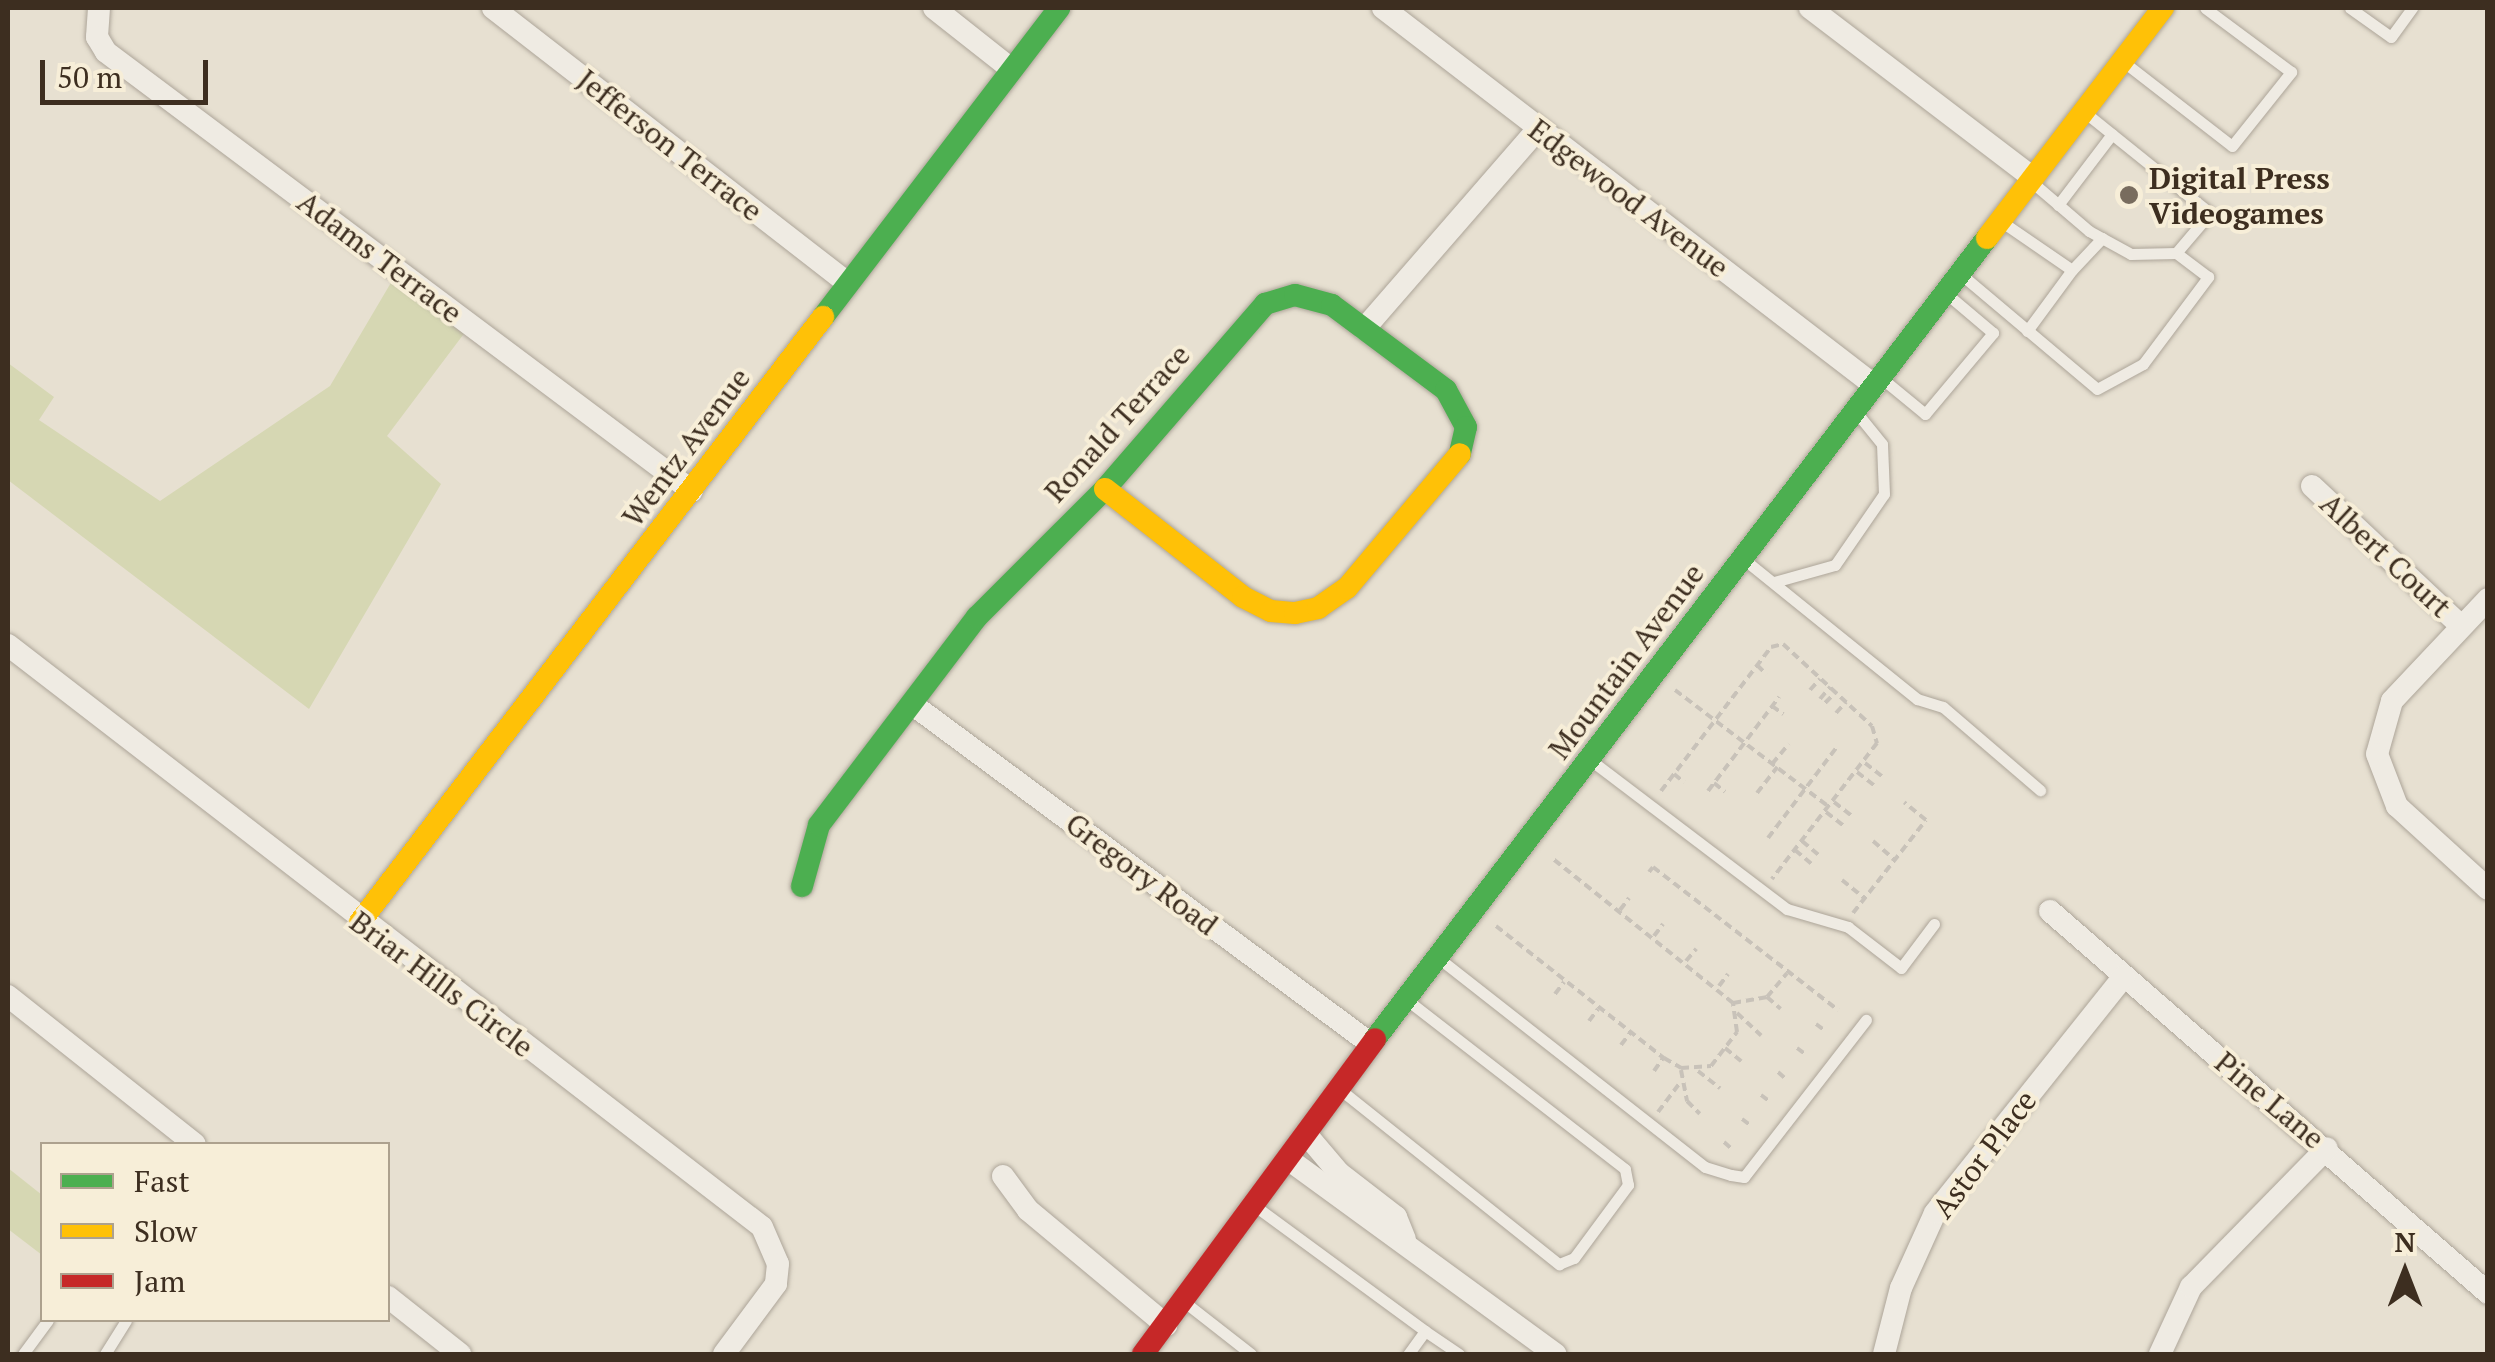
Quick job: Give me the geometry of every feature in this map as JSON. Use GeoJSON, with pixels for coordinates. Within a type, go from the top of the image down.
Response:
{"type":"FeatureCollection","features":[{"type":"Feature","properties":{"kind":"street","name":"Adams Terrace"},"geometry":{"type":"LineString","coordinates":[[99,8],[98,37],[106,52],[692,491]]}},
{"type":"Feature","properties":{"kind":"street","name":"Jefferson Terrace"},"geometry":{"type":"LineString","coordinates":[[493,8],[848,283]]}},
{"type":"Feature","properties":{"kind":"street"},"geometry":{"type":"LineString","coordinates":[[934,8],[1010,68]]}},
{"type":"Feature","properties":{"kind":"street","name":"Wentz Avenue"},"geometry":{"type":"LineString","coordinates":[[360,922],[1058,8]]}},
{"type":"Feature","properties":{"kind":"street","name":"Edgewood Avenue"},"geometry":{"type":"LineString","coordinates":[[1384,8],[1538,129],[1879,382]]}},
{"type":"Feature","properties":{"kind":"street"},"geometry":{"type":"LineString","coordinates":[[1810,8],[2031,179]]}},
{"type":"Feature","properties":{"kind":"street","name":"Mountain Avenue"},"geometry":{"type":"LineString","coordinates":[[1143,1354],[1371,1044],[2162,8]]}},
{"type":"Feature","properties":{"kind":"street"},"geometry":{"type":"LineString","coordinates":[[1105,489],[1256,605],[1295,613],[1339,596],[1459,458],[1465,443],[1466,427],[1454,397],[1364,329],[1538,129]]}},
{"type":"Feature","properties":{"kind":"street","name":"Ronald Terrace"},"geometry":{"type":"LineString","coordinates":[[802,886],[819,825],[912,704],[1032,556],[1105,489],[1265,304],[1295,295],[1314,297],[1364,329]]}},
{"type":"Feature","properties":{"kind":"street","name":"Albert Court"},"geometry":{"type":"LineString","coordinates":[[2312,486],[2459,624]]}},
{"type":"Feature","properties":{"kind":"street"},"geometry":{"type":"LineString","coordinates":[[2488,599],[2459,624],[2392,701],[2377,754],[2397,806],[2488,889]]}},
{"type":"Feature","properties":{"kind":"street","name":"Briar Hills Circle"},"geometry":{"type":"LineString","coordinates":[[8,646],[360,922],[762,1227],[778,1264],[776,1284],[724,1354]]}},
{"type":"Feature","properties":{"kind":"street","name":"Gregory Road"},"geometry":{"type":"LineString","coordinates":[[912,704],[1371,1044]]}},
{"type":"Feature","properties":{"kind":"street","name":"Pine Lane"},"geometry":{"type":"LineString","coordinates":[[2050,910],[2328,1148],[2488,1293]]}},
{"type":"Feature","properties":{"kind":"street","name":"Astor Place"},"geometry":{"type":"LineString","coordinates":[[1884,1354],[1901,1288],[1935,1213],[2124,976]]}},
{"type":"Feature","properties":{"kind":"street"},"geometry":{"type":"LineString","coordinates":[[8,996],[191,1142]]}},
{"type":"Feature","properties":{"kind":"street"},"geometry":{"type":"LineString","coordinates":[[1306,1134],[1339,1174],[1396,1217],[1405,1239]]}},
{"type":"Feature","properties":{"kind":"street"},"geometry":{"type":"LineString","coordinates":[[2160,1354],[2192,1287],[2328,1148]]}},
{"type":"Feature","properties":{"kind":"street"},"geometry":{"type":"LineString","coordinates":[[1288,1159],[1384,1232],[1405,1239],[1555,1354]]}},
{"type":"Feature","properties":{"kind":"street"},"geometry":{"type":"LineString","coordinates":[[1003,1176],[1028,1210],[1166,1324]]}},
{"type":"Feature","properties":{"kind":"street"},"geometry":{"type":"LineString","coordinates":[[390,1300],[460,1354]]}},
{"type":"Feature","properties":{"kind":"lane"},"geometry":{"type":"LineString","coordinates":[[2122,61],[2232,146],[2291,72],[2205,8]]}},
{"type":"Feature","properties":{"kind":"lane"},"geometry":{"type":"LineString","coordinates":[[2350,8],[2391,37],[2412,8]]}},
{"type":"Feature","properties":{"kind":"lane"},"geometry":{"type":"LineString","coordinates":[[2083,111],[2210,212],[2176,252]]}},
{"type":"Feature","properties":{"kind":"lane"},"geometry":{"type":"LineString","coordinates":[[2058,206],[2112,134]]}},
{"type":"Feature","properties":{"kind":"lane"},"geometry":{"type":"LineString","coordinates":[[1960,274],[2097,389],[2143,364],[2208,277],[2176,252],[2131,254],[2102,238],[2058,206],[2031,179]]}},
{"type":"Feature","properties":{"kind":"lane"},"geometry":{"type":"LineString","coordinates":[[2001,222],[2072,270]]}},
{"type":"Feature","properties":{"kind":"lane"},"geometry":{"type":"LineString","coordinates":[[2027,331],[2072,270],[2102,238]]}},
{"type":"Feature","properties":{"kind":"lane"},"geometry":{"type":"LineString","coordinates":[[1879,382],[1925,414],[1993,332],[1946,293]]}},
{"type":"Feature","properties":{"kind":"lane"},"geometry":{"type":"LineString","coordinates":[[1774,582],[1835,565],[1884,494],[1882,444],[1856,412]]}},
{"type":"Feature","properties":{"kind":"lane"},"geometry":{"type":"LineString","coordinates":[[1742,558],[1917,699],[1943,707],[2040,790]]}},
{"type":"Feature","properties":{"kind":"lane"},"geometry":{"type":"LineString","coordinates":[[1590,760],[1787,909],[1848,927],[1901,968],[1934,924]]}},
{"type":"Feature","properties":{"kind":"lane"},"geometry":{"type":"LineString","coordinates":[[1438,958],[1705,1167],[1744,1177],[1866,1020]]}},
{"type":"Feature","properties":{"kind":"lane"},"geometry":{"type":"LineString","coordinates":[[1339,1088],[1536,1251],[1559,1264],[1574,1258],[1628,1185],[1625,1168],[1406,999]]}},
{"type":"Feature","properties":{"kind":"lane"},"geometry":{"type":"LineString","coordinates":[[1254,1205],[1458,1354]]}},
{"type":"Feature","properties":{"kind":"lane"},"geometry":{"type":"LineString","coordinates":[[1183,1301],[1251,1354]]}},
{"type":"Feature","properties":{"kind":"lane"},"geometry":{"type":"LineString","coordinates":[[22,1354],[46,1322]]}},
{"type":"Feature","properties":{"kind":"lane"},"geometry":{"type":"LineString","coordinates":[[105,1354],[125,1322]]}},
{"type":"Feature","properties":{"kind":"lane"},"geometry":{"type":"LineString","coordinates":[[1408,1354],[1426,1331]]}},
{"type":"Feature","properties":{"kind":"path"},"geometry":{"type":"LineString","coordinates":[[1650,806],[1776,644],[1799,659],[1877,732],[1865,762],[1762,890]]}},
{"type":"Feature","properties":{"kind":"path"},"geometry":{"type":"LineString","coordinates":[[1792,667],[1799,659]]}},
{"type":"Feature","properties":{"kind":"path"},"geometry":{"type":"LineString","coordinates":[[1757,665],[1766,674]]}},
{"type":"Feature","properties":{"kind":"path"},"geometry":{"type":"LineString","coordinates":[[1810,690],[1820,679]]}},
{"type":"Feature","properties":{"kind":"path"},"geometry":{"type":"LineString","coordinates":[[1820,698],[1830,687]]}},
{"type":"Feature","properties":{"kind":"path"},"geometry":{"type":"LineString","coordinates":[[1675,690],[1830,807],[1852,816]]}},
{"type":"Feature","properties":{"kind":"path"},"geometry":{"type":"LineString","coordinates":[[1825,704],[1836,692]]}},
{"type":"Feature","properties":{"kind":"path"},"geometry":{"type":"LineString","coordinates":[[1708,790],[1779,697]]}},
{"type":"Feature","properties":{"kind":"path"},"geometry":{"type":"LineString","coordinates":[[1836,713],[1846,702]]}},
{"type":"Feature","properties":{"kind":"path"},"geometry":{"type":"LineString","coordinates":[[1772,706],[1783,714]]}},
{"type":"Feature","properties":{"kind":"path"},"geometry":{"type":"LineString","coordinates":[[1850,720],[1857,712]]}},
{"type":"Feature","properties":{"kind":"path"},"geometry":{"type":"LineString","coordinates":[[1757,793],[1789,744]]}},
{"type":"Feature","properties":{"kind":"path"},"geometry":{"type":"LineString","coordinates":[[1768,838],[1836,748]]}},
{"type":"Feature","properties":{"kind":"path"},"geometry":{"type":"LineString","coordinates":[[1865,762],[1884,778]]}},
{"type":"Feature","properties":{"kind":"path"},"geometry":{"type":"LineString","coordinates":[[1857,772],[1876,787]]}},
{"type":"Feature","properties":{"kind":"path"},"geometry":{"type":"LineString","coordinates":[[1674,774],[1684,782]]}},
{"type":"Feature","properties":{"kind":"path"},"geometry":{"type":"LineString","coordinates":[[1714,783],[1726,792]]}},
{"type":"Feature","properties":{"kind":"path"},"geometry":{"type":"LineString","coordinates":[[1848,927],[1864,898],[1926,820],[1904,802]]}},
{"type":"Feature","properties":{"kind":"path"},"geometry":{"type":"LineString","coordinates":[[1830,807],[1844,826]]}},
{"type":"Feature","properties":{"kind":"path"},"geometry":{"type":"LineString","coordinates":[[1802,841],[1820,856]]}},
{"type":"Feature","properties":{"kind":"path"},"geometry":{"type":"LineString","coordinates":[[1872,842],[1894,859]]}},
{"type":"Feature","properties":{"kind":"path"},"geometry":{"type":"LineString","coordinates":[[1795,850],[1813,864]]}},
{"type":"Feature","properties":{"kind":"path"},"geometry":{"type":"LineString","coordinates":[[1549,856],[1719,986],[1734,1003],[1737,1032],[1698,1071]]}},
{"type":"Feature","properties":{"kind":"path"},"geometry":{"type":"LineString","coordinates":[[1649,872],[1653,867],[1685,896],[1838,1010]]}},
{"type":"Feature","properties":{"kind":"path"},"geometry":{"type":"LineString","coordinates":[[1842,880],[1864,898]]}},
{"type":"Feature","properties":{"kind":"path"},"geometry":{"type":"LineString","coordinates":[[1620,910],[1629,898]]}},
{"type":"Feature","properties":{"kind":"path"},"geometry":{"type":"LineString","coordinates":[[1654,936],[1664,924]]}},
{"type":"Feature","properties":{"kind":"path"},"geometry":{"type":"LineString","coordinates":[[1496,926],[1664,1058],[1680,1068],[1698,1071],[1720,1088]]}},
{"type":"Feature","properties":{"kind":"path"},"geometry":{"type":"LineString","coordinates":[[1686,961],[1696,949]]}},
{"type":"Feature","properties":{"kind":"path"},"geometry":{"type":"LineString","coordinates":[[1734,1003],[1767,997],[1789,972]]}},
{"type":"Feature","properties":{"kind":"path"},"geometry":{"type":"LineString","coordinates":[[1719,986],[1728,974]]}},
{"type":"Feature","properties":{"kind":"path"},"geometry":{"type":"LineString","coordinates":[[1555,994],[1565,981]]}},
{"type":"Feature","properties":{"kind":"path"},"geometry":{"type":"LineString","coordinates":[[1767,997],[1781,1009]]}},
{"type":"Feature","properties":{"kind":"path"},"geometry":{"type":"LineString","coordinates":[[1589,1021],[1600,1008]]}},
{"type":"Feature","properties":{"kind":"path"},"geometry":{"type":"LineString","coordinates":[[1736,1013],[1761,1035]]}},
{"type":"Feature","properties":{"kind":"path"},"geometry":{"type":"LineString","coordinates":[[1816,1024],[1823,1029]]}},
{"type":"Feature","properties":{"kind":"path"},"geometry":{"type":"LineString","coordinates":[[1621,1045],[1631,1032]]}},
{"type":"Feature","properties":{"kind":"path"},"geometry":{"type":"LineString","coordinates":[[1724,1048],[1742,1060]]}},
{"type":"Feature","properties":{"kind":"path"},"geometry":{"type":"LineString","coordinates":[[1797,1048],[1804,1054]]}},
{"type":"Feature","properties":{"kind":"path"},"geometry":{"type":"LineString","coordinates":[[1654,1071],[1664,1058]]}},
{"type":"Feature","properties":{"kind":"path"},"geometry":{"type":"LineString","coordinates":[[1680,1068],[1681,1082],[1700,1114]]}},
{"type":"Feature","properties":{"kind":"path"},"geometry":{"type":"LineString","coordinates":[[1778,1072],[1785,1078]]}},
{"type":"Feature","properties":{"kind":"path"},"geometry":{"type":"LineString","coordinates":[[1649,1124],[1681,1082]]}},
{"type":"Feature","properties":{"kind":"path"},"geometry":{"type":"LineString","coordinates":[[1761,1094],[1768,1100]]}},
{"type":"Feature","properties":{"kind":"path"},"geometry":{"type":"LineString","coordinates":[[1742,1119],[1749,1124]]}},
{"type":"Feature","properties":{"kind":"path"},"geometry":{"type":"LineString","coordinates":[[1724,1142],[1730,1148]]}},
{"type":"Feature","properties":{"kind":"green space"},"geometry":{"type":"Polygon","coordinates":[[[402,264],[475,319],[387,436],[441,484],[309,709],[8,480],[8,363],[54,397],[39,420],[160,501],[330,386],[402,264]]]}},
{"type":"Feature","properties":{"kind":"green space"},"geometry":{"type":"Polygon","coordinates":[[[8,1168],[40,1193],[40,1253],[8,1229],[8,1168]]]}},
{"type":"Feature","properties":{"kind":"traffic: fast"},"geometry":{"type":"LineString","coordinates":[[823,317],[1059,8]]}},
{"type":"Feature","properties":{"kind":"traffic: fast"},"geometry":{"type":"LineString","coordinates":[[1375,1039],[1987,238]]}},
{"type":"Feature","properties":{"kind":"traffic: fast"},"geometry":{"type":"LineString","coordinates":[[802,886],[819,825],[977,617],[1105,489],[1265,304],[1295,295],[1332,305],[1446,390],[1466,427],[1460,454]]}},
{"type":"Feature","properties":{"kind":"traffic: slow"},"geometry":{"type":"LineString","coordinates":[[1987,238],[2163,8]]}},
{"type":"Feature","properties":{"kind":"traffic: slow"},"geometry":{"type":"LineString","coordinates":[[360,922],[823,317]]}},
{"type":"Feature","properties":{"kind":"traffic: slow"},"geometry":{"type":"LineString","coordinates":[[1105,489],[1243,597],[1271,611],[1295,613],[1318,608],[1347,588],[1460,454]]}},
{"type":"Feature","properties":{"kind":"traffic: jam"},"geometry":{"type":"LineString","coordinates":[[1143,1354],[1375,1039]]}},
{"type":"Feature","properties":{"kind":"place","name":"Digital Press Videogames"},"geometry":{"type":"Point","coordinates":[2129,195]}}]}
